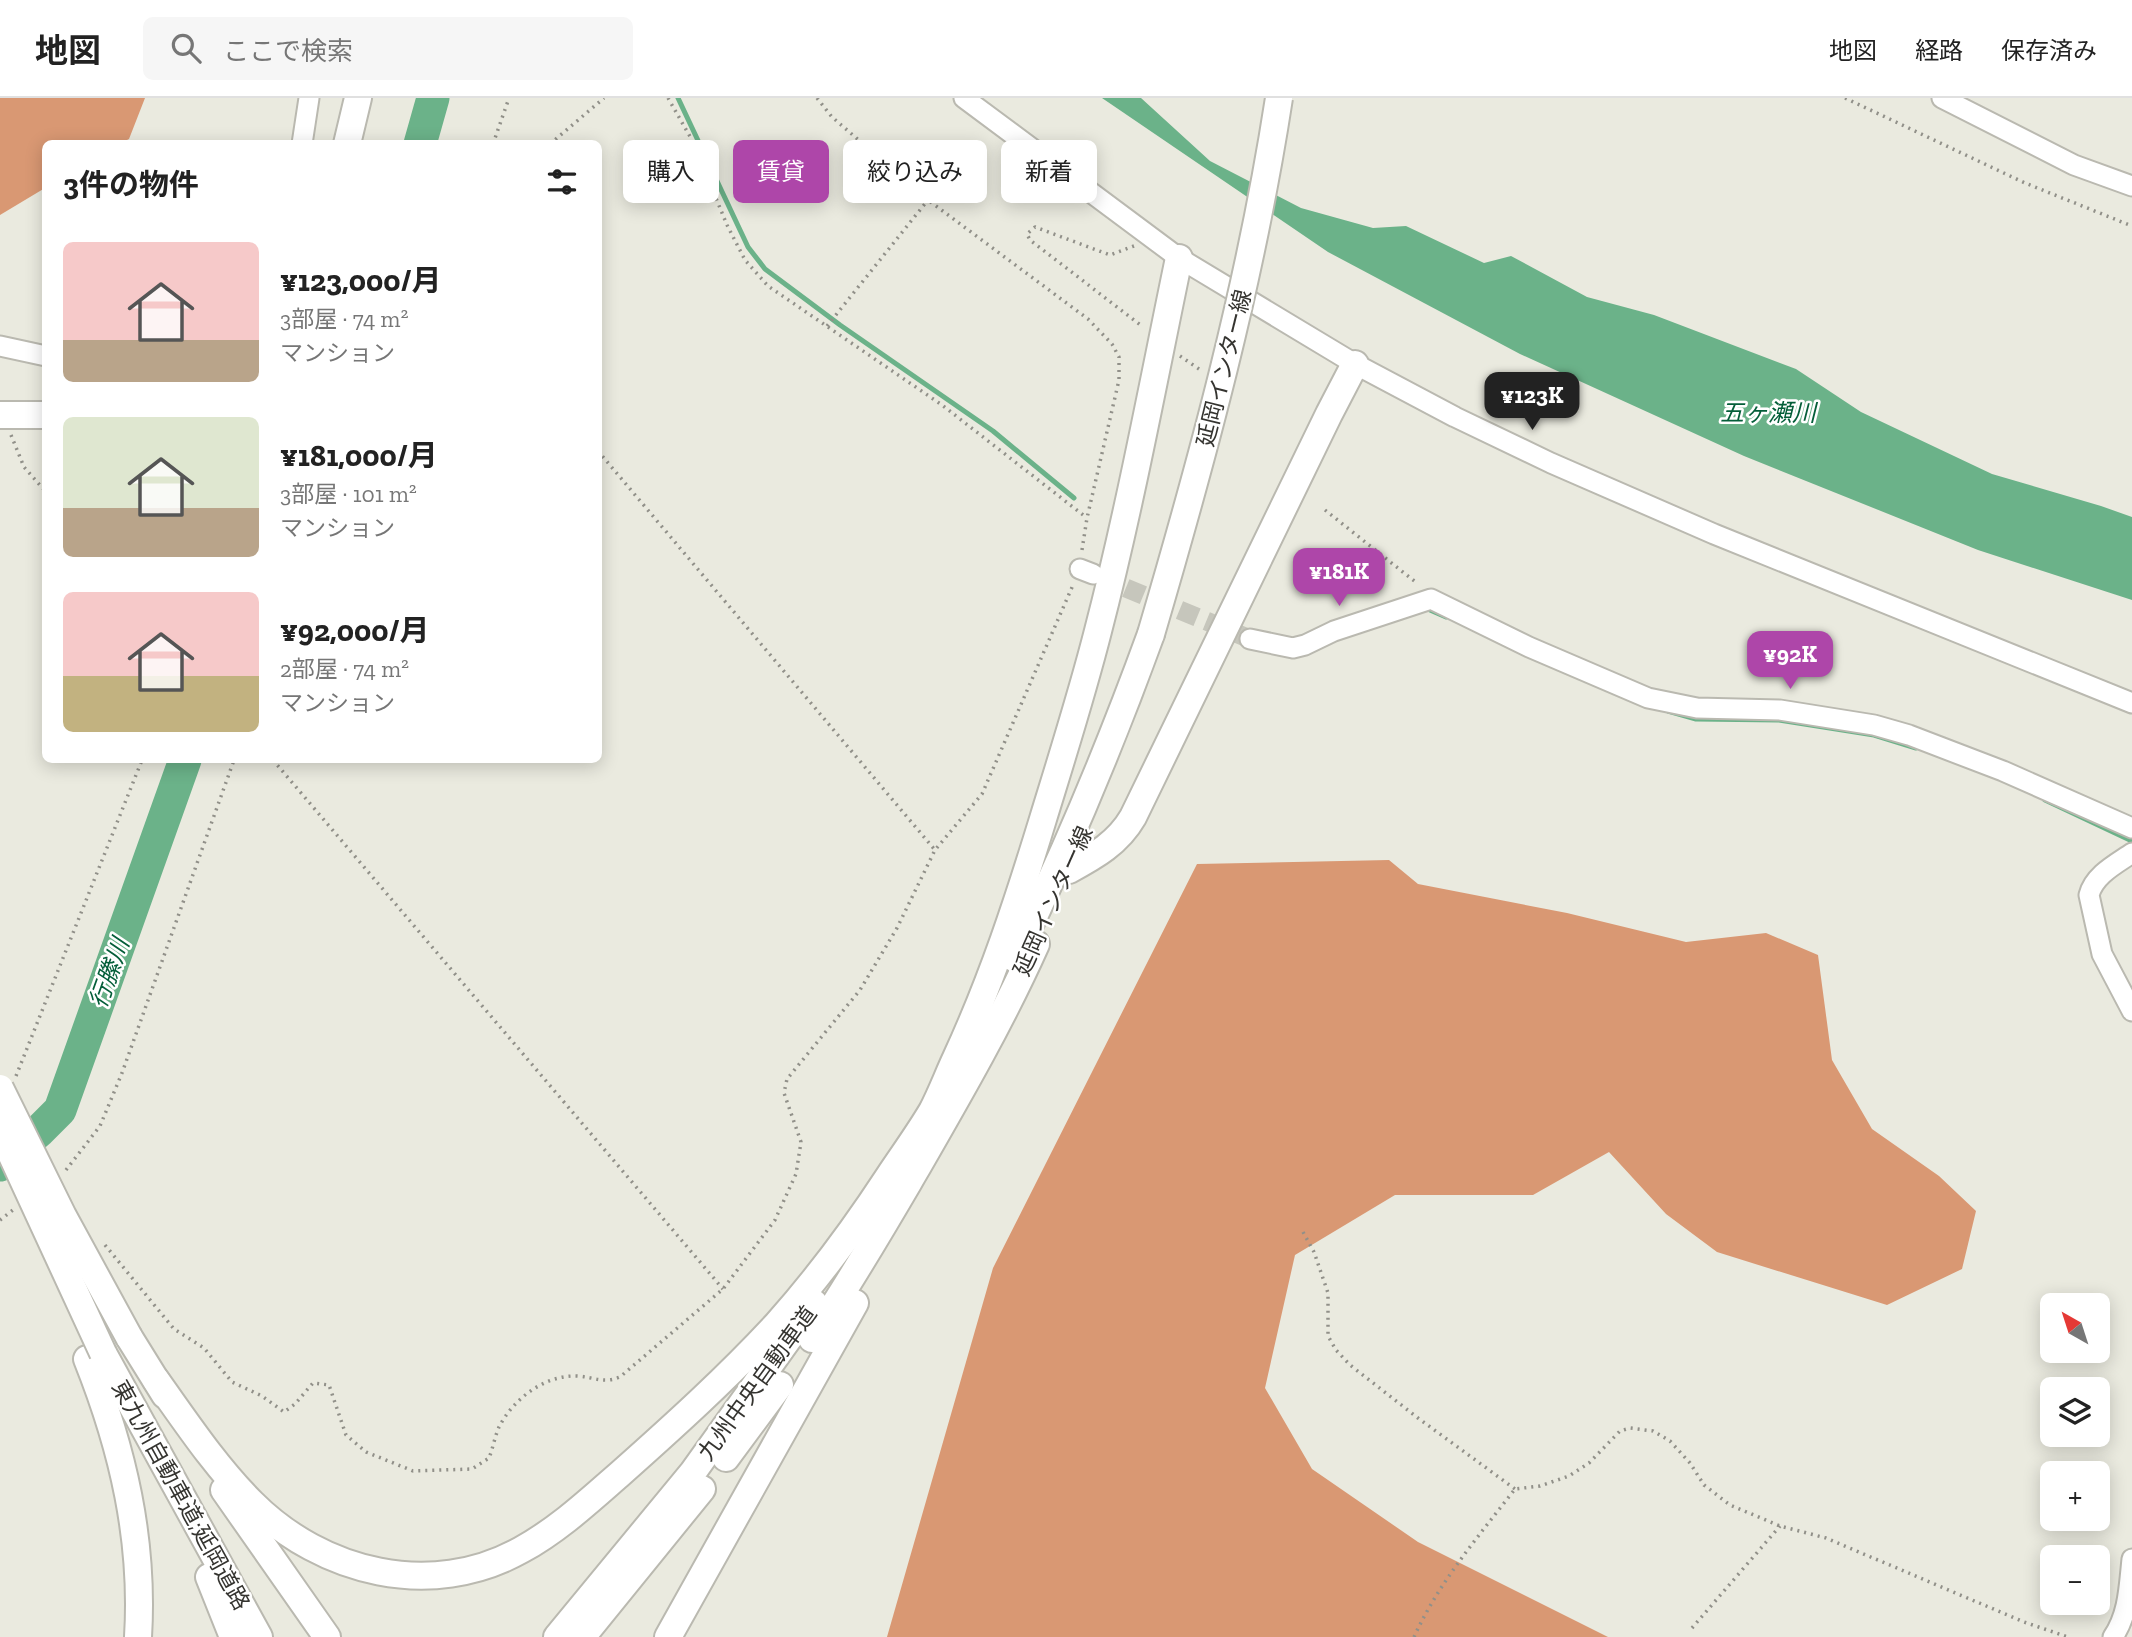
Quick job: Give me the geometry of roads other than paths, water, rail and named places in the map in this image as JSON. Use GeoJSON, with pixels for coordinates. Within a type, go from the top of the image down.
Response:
{"type":"FeatureCollection","features":[{"type":"Feature","properties":{"kind":"highway"},"geometry":{"type":"LineString","coordinates":[[348,140],[358,98]]}},
{"type":"Feature","properties":{"kind":"highway","name":"延岡インター線"},"geometry":{"type":"LineString","coordinates":[[939,1115],[993,1031],[1069,870],[1099,793],[1151,634],[1235,331],[1268,170],[1279,98]]}},
{"type":"Feature","properties":{"kind":"highway"},"geometry":{"type":"LineString","coordinates":[[668,1637],[862,1291],[939,1115],[1011,925],[1073,722],[1119,545],[1179,258]]}},
{"type":"Feature","properties":{"kind":"highway"},"geometry":{"type":"LineString","coordinates":[[1069,870],[1113,844],[1133,817],[1355,364]]}},
{"type":"Feature","properties":{"kind":"highway"},"geometry":{"type":"LineString","coordinates":[[3,415],[42,415]]}},
{"type":"Feature","properties":{"kind":"highway","name":"延岡インター線"},"geometry":{"type":"LineString","coordinates":[[939,1115],[1059,865],[1114,735],[1151,634]]}},
{"type":"Feature","properties":{"kind":"highway"},"geometry":{"type":"LineString","coordinates":[[6,1088],[74,1237],[129,1337],[248,1527],[327,1637]]}},
{"type":"Feature","properties":{"kind":"highway"},"geometry":{"type":"LineString","coordinates":[[156,1380],[212,1457],[251,1502],[292,1537],[316,1550],[339,1562],[363,1569],[416,1577],[442,1575],[494,1563],[539,1539],[581,1507],[677,1423],[740,1363],[819,1273],[939,1115]]}},
{"type":"Feature","properties":{"kind":"highway","name":"九州中央自動車道"},"geometry":{"type":"LineString","coordinates":[[554,1637],[597,1590],[693,1472],[780,1353],[939,1115]]}},
{"type":"Feature","properties":{"kind":"highway","name":"九州中央自動車道"},"geometry":{"type":"LineString","coordinates":[[582,1637],[708,1482],[797,1360],[873,1243],[939,1115]]}},
{"type":"Feature","properties":{"kind":"highway","name":"東九州自動車道;延岡道路"},"geometry":{"type":"LineString","coordinates":[[0,1130],[95,1356],[242,1637]]}},
{"type":"Feature","properties":{"kind":"highway"},"geometry":{"type":"LineString","coordinates":[[0,1158],[95,1356],[133,1515],[139,1573],[138,1637]]}},
{"type":"Feature","properties":{"kind":"highway","name":"東九州自動車道;延岡道路"},"geometry":{"type":"LineString","coordinates":[[95,1356],[259,1637]]}},
{"type":"Feature","properties":{"kind":"highway"},"geometry":{"type":"LineString","coordinates":[[209,1577],[233,1637]]}},
{"type":"Feature","properties":{"kind":"street"},"geometry":{"type":"LineString","coordinates":[[303,140],[309,98]]}},
{"type":"Feature","properties":{"kind":"street"},"geometry":{"type":"LineString","coordinates":[[964,98],[1179,258],[1355,364],[1455,417],[1551,463],[1727,539],[2132,703]]}},
{"type":"Feature","properties":{"kind":"street"},"geometry":{"type":"LineString","coordinates":[[1942,98],[2074,165],[2132,186]]}},
{"type":"Feature","properties":{"kind":"street"},"geometry":{"type":"LineString","coordinates":[[0,346],[42,355]]}},
{"type":"Feature","properties":{"kind":"street"},"geometry":{"type":"LineString","coordinates":[[1250,639],[1293,648],[1355,623],[1431,599],[1529,647],[1648,698],[1697,708],[1780,710],[1874,725],[1909,735],[2003,771],[2132,828]]}},
{"type":"Feature","properties":{"kind":"street"},"geometry":{"type":"LineString","coordinates":[[2132,853],[2108,869],[2091,886],[2089,895],[2102,954],[2132,1011]]}},
{"type":"Feature","properties":{"kind":"street"},"geometry":{"type":"LineString","coordinates":[[2113,1637],[2122,1624],[2129,1597],[2132,1559]]}},
{"type":"Feature","properties":{"kind":"water","name":"五ヶ瀬川"},"geometry":{"type":"Polygon","coordinates":[[[1102,98],[1141,98],[1210,161],[1301,208],[1373,228],[1406,226],[1484,263],[1511,256],[1587,297],[1654,315],[1796,369],[1861,412],[1992,474],[2132,517],[2132,600],[1978,550],[1744,456],[1520,354],[1328,252],[1102,98]]]}},
{"type":"Feature","properties":{"kind":"waterway","name":"行縢川"},"geometry":{"type":"LineString","coordinates":[[421,140],[433,98]]}},
{"type":"Feature","properties":{"kind":"waterway"},"geometry":{"type":"LineString","coordinates":[[678,98],[748,247],[765,269],[840,325],[993,431],[1074,498]]}},
{"type":"Feature","properties":{"kind":"waterway"},"geometry":{"type":"LineString","coordinates":[[1430,610],[1446,617]]}},
{"type":"Feature","properties":{"kind":"waterway"},"geometry":{"type":"LineString","coordinates":[[1668,711],[1696,719],[1779,720],[1874,735],[1916,748]]}},
{"type":"Feature","properties":{"kind":"waterway","name":"行縢川"},"geometry":{"type":"LineString","coordinates":[[0,1165],[60,1110],[184,763]]}},
{"type":"Feature","properties":{"kind":"waterway"},"geometry":{"type":"LineString","coordinates":[[2045,800],[2132,841]]}},
{"type":"Feature","properties":{"kind":"tunnel"},"geometry":{"type":"LineString","coordinates":[[1099,577],[1250,639]]}}]}
